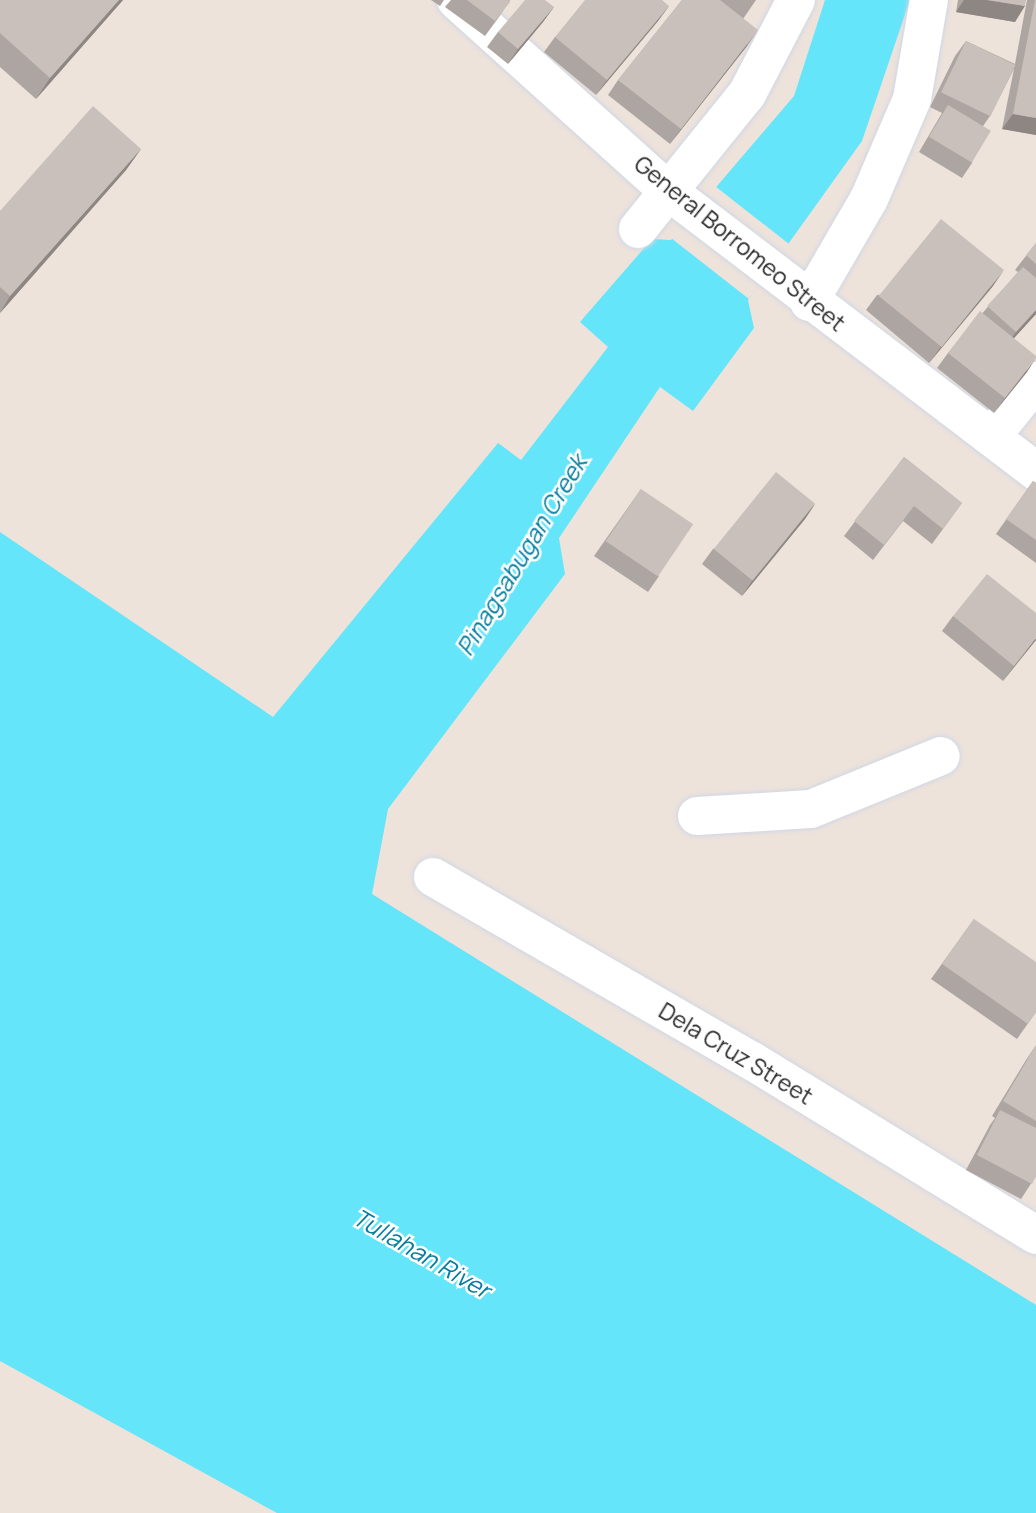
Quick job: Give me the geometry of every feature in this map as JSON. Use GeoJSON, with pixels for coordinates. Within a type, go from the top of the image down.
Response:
{"type":"FeatureCollection","features":[{"type":"Feature","properties":{"kind":"street","name":"General Borromeo Street"},"geometry":{"type":"LineString","coordinates":[[456,0],[668,191],[809,302],[1036,471]]}},
{"type":"Feature","properties":{"kind":"street"},"geometry":{"type":"LineString","coordinates":[[638,229],[747,94],[796,0]]}},
{"type":"Feature","properties":{"kind":"street"},"geometry":{"type":"LineString","coordinates":[[809,302],[869,199],[912,99],[929,0]]}},
{"type":"Feature","properties":{"kind":"street"},"geometry":{"type":"LineString","coordinates":[[991,437],[1036,381]]}},
{"type":"Feature","properties":{"kind":"street"},"geometry":{"type":"LineString","coordinates":[[696,816],[811,809],[941,756]]}},
{"type":"Feature","properties":{"kind":"street","name":"Dela Cruz Street"},"geometry":{"type":"LineString","coordinates":[[433,877],[752,1060],[1036,1235]]}},
{"type":"Feature","properties":{"kind":"water"},"geometry":{"type":"Polygon","coordinates":[[[825,0],[910,0],[862,141],[748,300],[754,328],[693,411],[660,387],[559,538],[565,574],[388,809],[372,894],[1036,1305],[1036,1513],[277,1513],[0,1361],[0,532],[273,717],[498,443],[521,460],[608,347],[580,322],[652,239],[671,240],[794,96],[825,0]]]}},
{"type":"Feature","properties":{"kind":"pier"},"geometry":{"type":"Polygon","coordinates":[[[711,183],[791,245],[749,299],[669,237],[711,183]]]}},
{"type":"Feature","properties":{"kind":"building"},"geometry":{"type":"Polygon","coordinates":[[[0,0],[119,0],[50,78],[0,33],[0,0]]]}},
{"type":"Feature","properties":{"kind":"building"},"geometry":{"type":"Polygon","coordinates":[[[467,0],[508,0],[510,2],[495,21],[467,0]]]}},
{"type":"Feature","properties":{"kind":"building"},"geometry":{"type":"Polygon","coordinates":[[[525,0],[545,0],[554,7],[518,49],[498,32],[525,0]]]}},
{"type":"Feature","properties":{"kind":"building"},"geometry":{"type":"Polygon","coordinates":[[[585,0],[662,0],[669,6],[607,80],[555,37],[585,0]]]}},
{"type":"Feature","properties":{"kind":"building"},"geometry":{"type":"Polygon","coordinates":[[[682,0],[720,0],[758,30],[681,129],[618,80],[682,0]]]}},
{"type":"Feature","properties":{"kind":"building"},"geometry":{"type":"Polygon","coordinates":[[[987,0],[1026,0],[1025,6],[987,0]]]}},
{"type":"Feature","properties":{"kind":"building"},"geometry":{"type":"Polygon","coordinates":[[[1036,0],[1036,118],[1013,114],[1036,0]]]}},
{"type":"Feature","properties":{"kind":"building"},"geometry":{"type":"Polygon","coordinates":[[[966,41],[1015,65],[990,116],[941,92],[966,41]]]}},
{"type":"Feature","properties":{"kind":"building"},"geometry":{"type":"Polygon","coordinates":[[[948,105],[991,131],[972,162],[929,137],[948,105]]]}},
{"type":"Feature","properties":{"kind":"building"},"geometry":{"type":"Polygon","coordinates":[[[93,106],[141,149],[10,296],[0,287],[0,211],[93,106]]]}},
{"type":"Feature","properties":{"kind":"building"},"geometry":{"type":"Polygon","coordinates":[[[941,219],[1004,270],[942,347],[879,296],[941,219]]]}},
{"type":"Feature","properties":{"kind":"building"},"geometry":{"type":"Polygon","coordinates":[[[1036,243],[1036,264],[1026,255],[1036,243]]]}},
{"type":"Feature","properties":{"kind":"building"},"geometry":{"type":"Polygon","coordinates":[[[1023,267],[1036,278],[1036,310],[1016,332],[987,306],[1023,267]]]}},
{"type":"Feature","properties":{"kind":"building"},"geometry":{"type":"Polygon","coordinates":[[[980,311],[1036,356],[1005,398],[948,353],[980,311]]]}},
{"type":"Feature","properties":{"kind":"building"},"geometry":{"type":"Polygon","coordinates":[[[904,457],[962,503],[943,529],[914,506],[884,545],[854,521],[904,457]]]}},
{"type":"Feature","properties":{"kind":"building"},"geometry":{"type":"Polygon","coordinates":[[[776,472],[815,503],[753,580],[714,549],[776,472]]]}},
{"type":"Feature","properties":{"kind":"building"},"geometry":{"type":"Polygon","coordinates":[[[1033,481],[1036,483],[1036,540],[1006,519],[1033,481]]]}},
{"type":"Feature","properties":{"kind":"building"},"geometry":{"type":"Polygon","coordinates":[[[641,489],[693,524],[658,576],[606,541],[641,489]]]}},
{"type":"Feature","properties":{"kind":"building"},"geometry":{"type":"Polygon","coordinates":[[[987,574],[1036,613],[1036,638],[1014,666],[953,616],[987,574]]]}},
{"type":"Feature","properties":{"kind":"building"},"geometry":{"type":"Polygon","coordinates":[[[974,919],[1036,962],[1036,1012],[1028,1024],[942,964],[974,919]]]}},
{"type":"Feature","properties":{"kind":"building"},"geometry":{"type":"Polygon","coordinates":[[[1036,1045],[1036,1121],[1003,1101],[1036,1045]]]}},
{"type":"Feature","properties":{"kind":"building"},"geometry":{"type":"Polygon","coordinates":[[[1000,1110],[1036,1128],[1036,1176],[1032,1184],[977,1155],[1000,1110]]]}},
{"type":"Feature","properties":{"kind":"water label","name":"Pinagsabugan Creek"},"geometry":{"type":"Point","coordinates":[521,555]}},
{"type":"Feature","properties":{"kind":"water label","name":"Tullahan River"},"geometry":{"type":"Point","coordinates":[422,1253]}}]}
